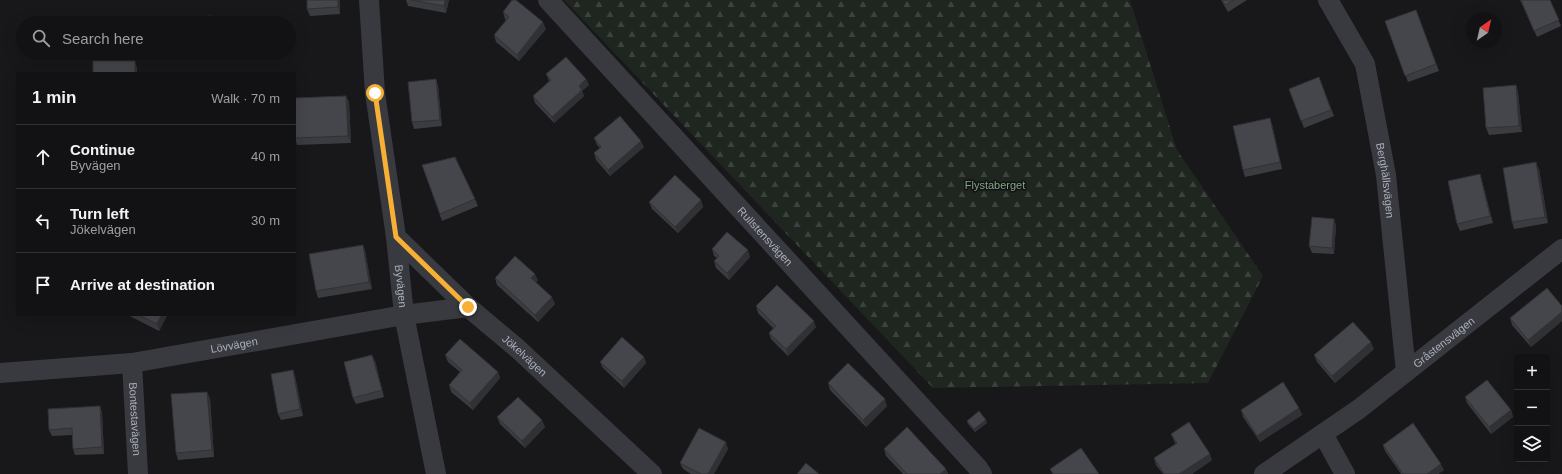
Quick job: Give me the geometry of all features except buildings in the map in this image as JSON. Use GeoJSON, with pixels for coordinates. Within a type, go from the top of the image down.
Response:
{"type":"FeatureCollection","features":[{"type":"Feature","properties":{"kind":"street","name":"Byvägen"},"geometry":{"type":"LineString","coordinates":[[369,0],[375,93],[396,237],[404,315],[436,474]]}},
{"type":"Feature","properties":{"kind":"street","name":"Rullstensvägen"},"geometry":{"type":"LineString","coordinates":[[548,0],[968,456],[982,474]]}},
{"type":"Feature","properties":{"kind":"street","name":"Berghällsvägen"},"geometry":{"type":"LineString","coordinates":[[1328,0],[1365,64],[1386,175],[1406,372]]}},
{"type":"Feature","properties":{"kind":"street","name":"Jökelvägen"},"geometry":{"type":"LineString","coordinates":[[396,237],[468,307],[518,349],[652,474]]}},
{"type":"Feature","properties":{"kind":"street","name":"Gråstensvägen"},"geometry":{"type":"LineString","coordinates":[[1264,474],[1359,410],[1562,249]]}},
{"type":"Feature","properties":{"kind":"street","name":"Lövvägen"},"geometry":{"type":"LineString","coordinates":[[0,373],[132,363],[404,315],[468,307]]}},
{"type":"Feature","properties":{"kind":"street","name":"Bontestavägen"},"geometry":{"type":"LineString","coordinates":[[132,363],[138,474]]}},
{"type":"Feature","properties":{"kind":"street"},"geometry":{"type":"LineString","coordinates":[[1323,434],[1346,474]]}},
{"type":"Feature","properties":{"kind":"green space","name":"Flystaberget"},"geometry":{"type":"Polygon","coordinates":[[[564,0],[1130,0],[1177,150],[1263,276],[1208,383],[933,388],[564,0]]]}},
{"type":"Feature","properties":{"kind":"route"},"geometry":{"type":"LineString","coordinates":[[375,93],[396,237],[468,307]]}}]}
